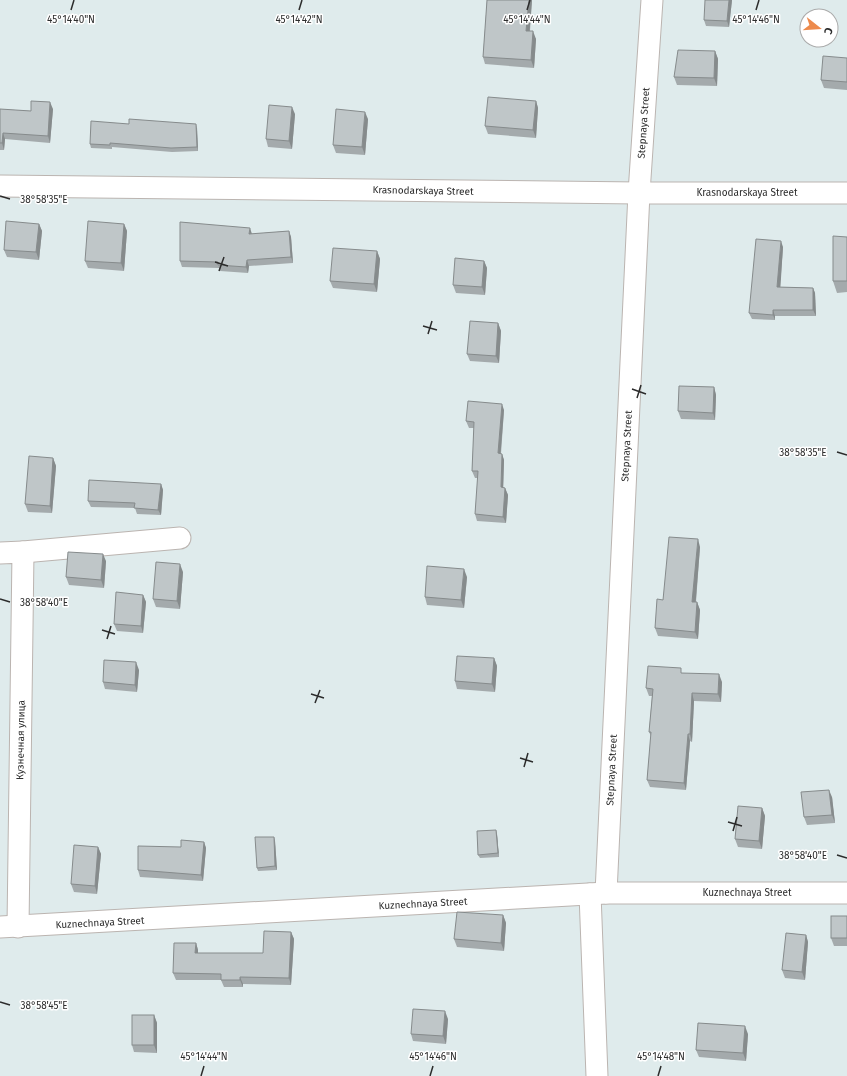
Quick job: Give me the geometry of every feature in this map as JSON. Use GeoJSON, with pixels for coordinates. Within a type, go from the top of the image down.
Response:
{"type":"FeatureCollection","features":[{"type":"Feature","properties":{"kind":"street","name":"Stepnaya Street"},"geometry":{"type":"LineString","coordinates":[[597,1076],[598,894],[639,193],[652,0]]}},
{"type":"Feature","properties":{"kind":"street","name":"Krasnodarskaya Street"},"geometry":{"type":"LineString","coordinates":[[0,186],[639,193],[847,193]]}},
{"type":"Feature","properties":{"kind":"street"},"geometry":{"type":"LineString","coordinates":[[0,553],[180,538]]}},
{"type":"Feature","properties":{"kind":"street","name":"Кузнечная улица"},"geometry":{"type":"LineString","coordinates":[[9,927],[23,552]]}},
{"type":"Feature","properties":{"kind":"street","name":"Kuznechnaya Street"},"geometry":{"type":"LineString","coordinates":[[9,927],[598,894],[847,893]]}},
{"type":"Feature","properties":{"kind":"building"},"geometry":{"type":"Polygon","coordinates":[[[487,0],[529,0],[526,31],[533,31],[531,60],[483,57],[487,0]]]}},
{"type":"Feature","properties":{"kind":"building"},"geometry":{"type":"Polygon","coordinates":[[[705,0],[729,0],[727,21],[704,20],[705,0]]]}},
{"type":"Feature","properties":{"kind":"building"},"geometry":{"type":"Polygon","coordinates":[[[678,50],[715,51],[714,78],[674,77],[678,50]]]}},
{"type":"Feature","properties":{"kind":"building"},"geometry":{"type":"Polygon","coordinates":[[[823,56],[847,58],[847,82],[821,80],[823,56]]]}},
{"type":"Feature","properties":{"kind":"building"},"geometry":{"type":"Polygon","coordinates":[[[488,97],[536,101],[533,130],[485,126],[488,97]]]}},
{"type":"Feature","properties":{"kind":"building"},"geometry":{"type":"Polygon","coordinates":[[[31,101],[50,102],[48,136],[3,133],[2,143],[0,143],[0,109],[31,111],[31,101]]]}},
{"type":"Feature","properties":{"kind":"building"},"geometry":{"type":"Polygon","coordinates":[[[269,105],[292,107],[289,141],[266,139],[269,105]]]}},
{"type":"Feature","properties":{"kind":"building"},"geometry":{"type":"Polygon","coordinates":[[[336,109],[365,112],[362,147],[333,145],[336,109]]]}},
{"type":"Feature","properties":{"kind":"building"},"geometry":{"type":"Polygon","coordinates":[[[129,119],[196,124],[197,147],[171,148],[110,143],[110,145],[90,144],[91,121],[129,124],[129,119]]]}},
{"type":"Feature","properties":{"kind":"building"},"geometry":{"type":"Polygon","coordinates":[[[6,221],[39,224],[36,252],[4,250],[6,221]]]}},
{"type":"Feature","properties":{"kind":"building"},"geometry":{"type":"Polygon","coordinates":[[[88,221],[124,224],[121,263],[85,261],[88,221]]]}},
{"type":"Feature","properties":{"kind":"building"},"geometry":{"type":"Polygon","coordinates":[[[180,222],[250,228],[249,234],[289,231],[291,257],[247,260],[246,267],[218,265],[218,262],[180,261],[180,222]]]}},
{"type":"Feature","properties":{"kind":"building"},"geometry":{"type":"Polygon","coordinates":[[[833,236],[847,237],[847,281],[833,281],[833,236]]]}},
{"type":"Feature","properties":{"kind":"building"},"geometry":{"type":"Polygon","coordinates":[[[756,239],[781,241],[777,287],[813,288],[813,310],[773,310],[773,315],[749,313],[756,239]]]}},
{"type":"Feature","properties":{"kind":"building"},"geometry":{"type":"Polygon","coordinates":[[[333,248],[377,251],[374,284],[330,281],[333,248]]]}},
{"type":"Feature","properties":{"kind":"building"},"geometry":{"type":"Polygon","coordinates":[[[455,258],[484,261],[482,287],[453,285],[455,258]]]}},
{"type":"Feature","properties":{"kind":"building"},"geometry":{"type":"Polygon","coordinates":[[[470,321],[498,323],[496,356],[467,354],[470,321]]]}},
{"type":"Feature","properties":{"kind":"building"},"geometry":{"type":"Polygon","coordinates":[[[679,386],[714,387],[713,413],[678,411],[679,386]]]}},
{"type":"Feature","properties":{"kind":"building"},"geometry":{"type":"Polygon","coordinates":[[[468,401],[502,404],[498,453],[502,454],[501,487],[505,488],[503,517],[475,514],[478,471],[472,471],[474,422],[466,421],[468,401]]]}},
{"type":"Feature","properties":{"kind":"building"},"geometry":{"type":"Polygon","coordinates":[[[29,456],[53,458],[50,506],[25,504],[29,456]]]}},
{"type":"Feature","properties":{"kind":"building"},"geometry":{"type":"Polygon","coordinates":[[[89,480],[161,484],[158,510],[134,508],[135,503],[88,501],[89,480]]]}},
{"type":"Feature","properties":{"kind":"building"},"geometry":{"type":"Polygon","coordinates":[[[669,537],[698,539],[692,602],[697,602],[695,632],[655,628],[657,599],[663,600],[669,537]]]}},
{"type":"Feature","properties":{"kind":"building"},"geometry":{"type":"Polygon","coordinates":[[[68,552],[103,554],[101,580],[66,577],[68,552]]]}},
{"type":"Feature","properties":{"kind":"building"},"geometry":{"type":"Polygon","coordinates":[[[156,562],[180,564],[177,601],[153,599],[156,562]]]}},
{"type":"Feature","properties":{"kind":"building"},"geometry":{"type":"Polygon","coordinates":[[[427,566],[464,569],[461,600],[425,597],[427,566]]]}},
{"type":"Feature","properties":{"kind":"building"},"geometry":{"type":"Polygon","coordinates":[[[116,592],[143,595],[141,626],[114,624],[116,592]]]}},
{"type":"Feature","properties":{"kind":"building"},"geometry":{"type":"Polygon","coordinates":[[[457,656],[494,658],[492,684],[455,681],[457,656]]]}},
{"type":"Feature","properties":{"kind":"building"},"geometry":{"type":"Polygon","coordinates":[[[104,660],[136,662],[135,685],[103,682],[104,660]]]}},
{"type":"Feature","properties":{"kind":"building"},"geometry":{"type":"Polygon","coordinates":[[[648,666],[681,668],[681,673],[719,674],[718,694],[692,693],[690,734],[688,734],[684,783],[647,780],[653,689],[646,688],[648,666]]]}},
{"type":"Feature","properties":{"kind":"building"},"geometry":{"type":"Polygon","coordinates":[[[829,790],[832,815],[804,817],[801,792],[829,790]]]}},
{"type":"Feature","properties":{"kind":"building"},"geometry":{"type":"Polygon","coordinates":[[[738,806],[762,808],[759,841],[735,839],[738,806]]]}},
{"type":"Feature","properties":{"kind":"building"},"geometry":{"type":"Polygon","coordinates":[[[496,830],[498,853],[478,855],[477,831],[496,830]]]}},
{"type":"Feature","properties":{"kind":"building"},"geometry":{"type":"Polygon","coordinates":[[[255,837],[274,837],[275,866],[257,868],[255,837]]]}},
{"type":"Feature","properties":{"kind":"building"},"geometry":{"type":"Polygon","coordinates":[[[181,840],[204,842],[201,875],[138,870],[138,846],[181,847],[181,840]]]}},
{"type":"Feature","properties":{"kind":"building"},"geometry":{"type":"Polygon","coordinates":[[[74,845],[98,847],[95,886],[71,884],[74,845]]]}},
{"type":"Feature","properties":{"kind":"building"},"geometry":{"type":"Polygon","coordinates":[[[457,912],[503,915],[501,943],[454,939],[457,912]]]}},
{"type":"Feature","properties":{"kind":"building"},"geometry":{"type":"Polygon","coordinates":[[[831,916],[847,916],[847,938],[831,938],[831,916]]]}},
{"type":"Feature","properties":{"kind":"building"},"geometry":{"type":"Polygon","coordinates":[[[264,931],[291,932],[289,978],[240,977],[240,980],[221,980],[221,974],[173,973],[174,943],[196,943],[195,953],[263,953],[264,931]]]}},
{"type":"Feature","properties":{"kind":"building"},"geometry":{"type":"Polygon","coordinates":[[[786,933],[806,935],[802,972],[782,970],[786,933]]]}},
{"type":"Feature","properties":{"kind":"building"},"geometry":{"type":"Polygon","coordinates":[[[413,1009],[445,1011],[443,1036],[411,1034],[413,1009]]]}},
{"type":"Feature","properties":{"kind":"building"},"geometry":{"type":"Polygon","coordinates":[[[132,1015],[154,1015],[154,1045],[132,1045],[132,1015]]]}},
{"type":"Feature","properties":{"kind":"building"},"geometry":{"type":"Polygon","coordinates":[[[698,1023],[745,1026],[743,1053],[696,1050],[698,1023]]]}}]}
